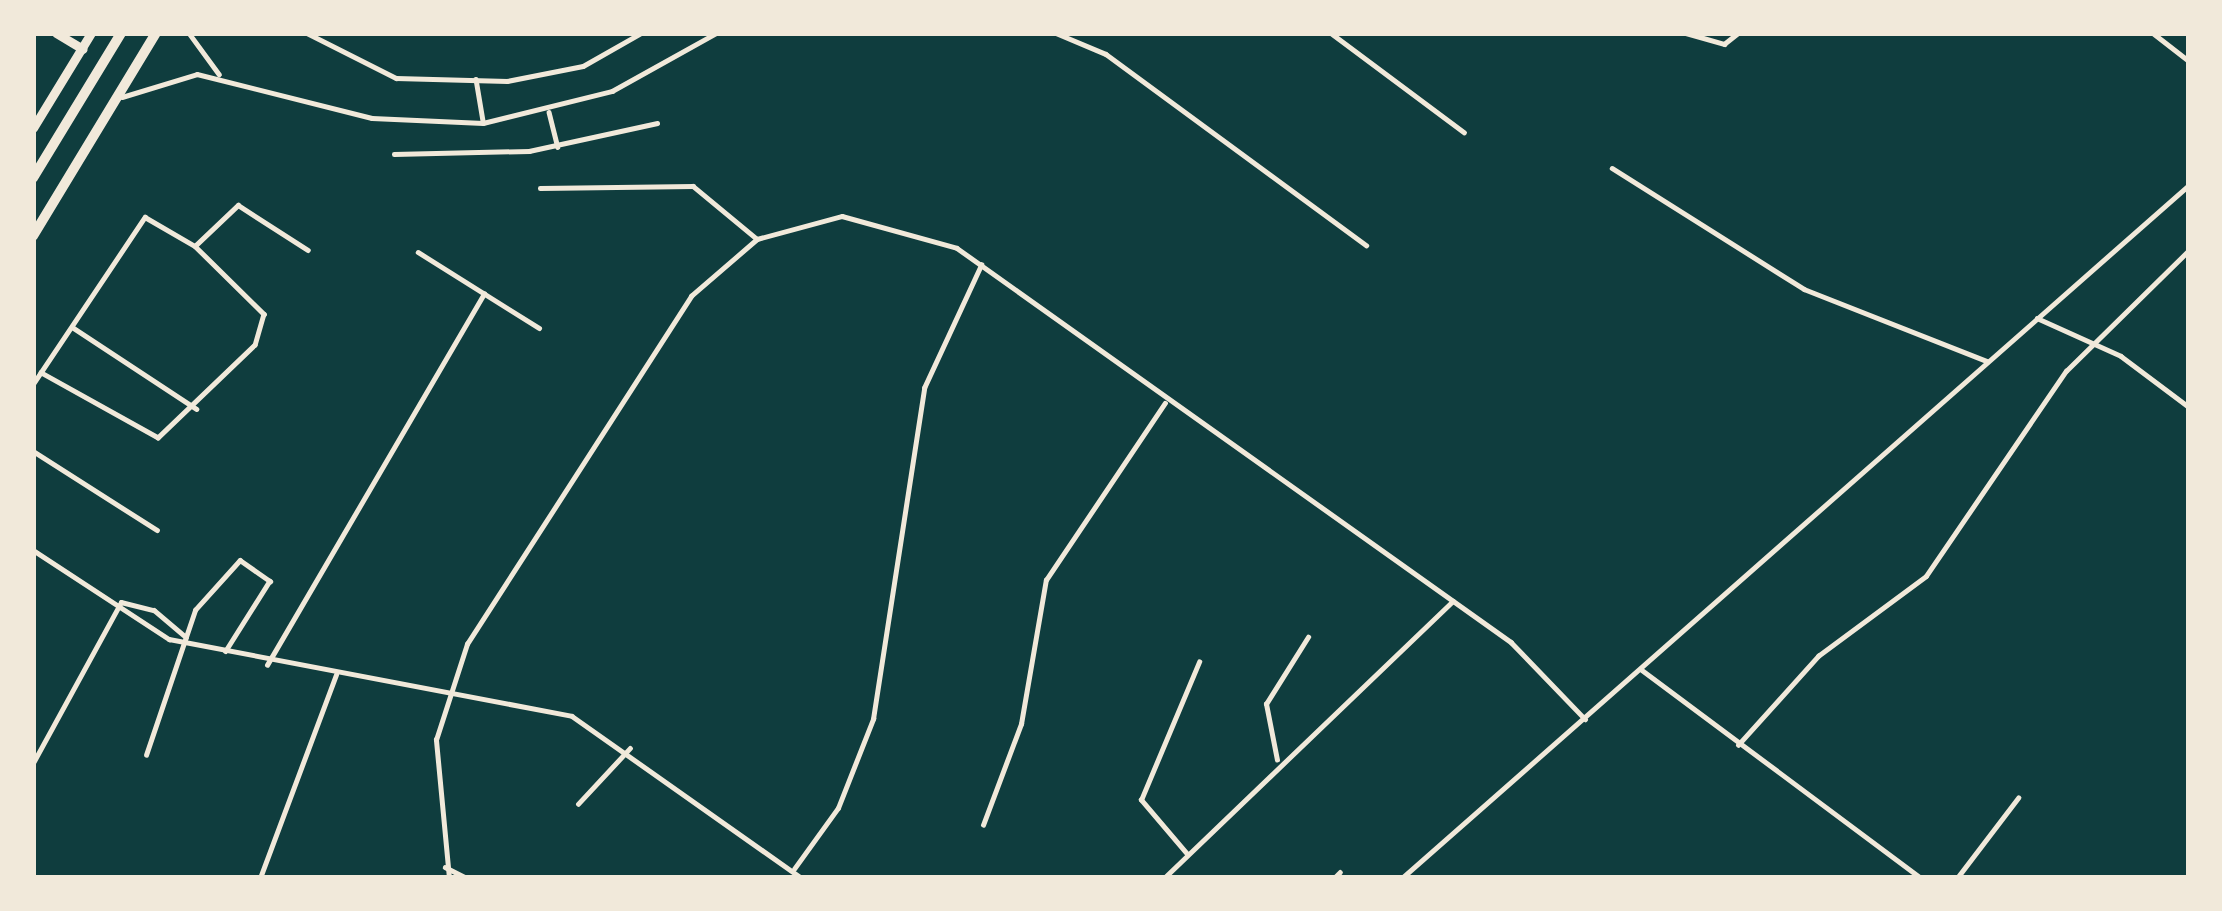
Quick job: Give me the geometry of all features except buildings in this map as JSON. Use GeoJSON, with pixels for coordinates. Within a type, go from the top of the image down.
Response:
{"type":"FeatureCollection","features":[{"type":"Feature","properties":{"kind":"street"},"geometry":{"type":"LineString","coordinates":[[56,33],[82,49]]}},
{"type":"Feature","properties":{"kind":"street"},"geometry":{"type":"LineString","coordinates":[[33,128],[91,33]]}},
{"type":"Feature","properties":{"kind":"street"},"geometry":{"type":"LineString","coordinates":[[33,178],[121,33]]}},
{"type":"Feature","properties":{"kind":"street"},"geometry":{"type":"LineString","coordinates":[[33,236],[156,33]]}},
{"type":"Feature","properties":{"kind":"lane"},"geometry":{"type":"LineString","coordinates":[[189,33],[223,78]]}},
{"type":"Feature","properties":{"kind":"lane"},"geometry":{"type":"LineString","coordinates":[[307,33],[396,78],[476,79],[557,74],[641,33]]}},
{"type":"Feature","properties":{"kind":"lane"},"geometry":{"type":"LineString","coordinates":[[118,99],[170,76],[223,78],[372,118],[484,123],[549,112],[643,77],[716,33]]}},
{"type":"Feature","properties":{"kind":"lane"},"geometry":{"type":"LineString","coordinates":[[1056,33],[1110,57],[1366,245]]}},
{"type":"Feature","properties":{"kind":"lane"},"geometry":{"type":"LineString","coordinates":[[1331,33],[1464,132]]}},
{"type":"Feature","properties":{"kind":"lane"},"geometry":{"type":"LineString","coordinates":[[1686,33],[1724,44],[1738,33]]}},
{"type":"Feature","properties":{"kind":"lane"},"geometry":{"type":"LineString","coordinates":[[2153,33],[2189,61]]}},
{"type":"Feature","properties":{"kind":"lane"},"geometry":{"type":"LineString","coordinates":[[476,79],[484,123]]}},
{"type":"Feature","properties":{"kind":"lane"},"geometry":{"type":"LineString","coordinates":[[549,112],[558,147]]}},
{"type":"Feature","properties":{"kind":"lane"},"geometry":{"type":"LineString","coordinates":[[394,154],[558,147],[657,123]]}},
{"type":"Feature","properties":{"kind":"lane"},"geometry":{"type":"LineString","coordinates":[[1612,168],[1804,289],[1987,361]]}},
{"type":"Feature","properties":{"kind":"lane"},"geometry":{"type":"LineString","coordinates":[[1402,878],[2189,185]]}},
{"type":"Feature","properties":{"kind":"lane"},"geometry":{"type":"LineString","coordinates":[[540,188],[693,186],[757,239]]}},
{"type":"Feature","properties":{"kind":"lane"},"geometry":{"type":"LineString","coordinates":[[195,246],[238,205],[308,250]]}},
{"type":"Feature","properties":{"kind":"lane"},"geometry":{"type":"LineString","coordinates":[[449,878],[435,787],[446,691],[691,296],[757,239],[842,216],[886,219],[981,266],[1165,404],[1453,601],[1585,719]]}},
{"type":"Feature","properties":{"kind":"lane"},"geometry":{"type":"LineString","coordinates":[[33,384],[140,220],[156,217],[195,246],[253,295],[265,325],[197,409],[148,438],[41,373]]}},
{"type":"Feature","properties":{"kind":"lane"},"geometry":{"type":"LineString","coordinates":[[1738,746],[1818,656],[1926,576],[2092,343],[2189,250]]}},
{"type":"Feature","properties":{"kind":"lane"},"geometry":{"type":"LineString","coordinates":[[418,252],[539,328]]}},
{"type":"Feature","properties":{"kind":"lane"},"geometry":{"type":"LineString","coordinates":[[793,871],[838,808],[873,719],[925,388],[981,266]]}},
{"type":"Feature","properties":{"kind":"lane"},"geometry":{"type":"LineString","coordinates":[[267,665],[484,294]]}},
{"type":"Feature","properties":{"kind":"lane"},"geometry":{"type":"LineString","coordinates":[[2037,318],[2092,343],[2189,407]]}},
{"type":"Feature","properties":{"kind":"lane"},"geometry":{"type":"LineString","coordinates":[[72,327],[197,409]]}},
{"type":"Feature","properties":{"kind":"lane"},"geometry":{"type":"LineString","coordinates":[[982,825],[1021,724],[1046,580],[1165,404]]}},
{"type":"Feature","properties":{"kind":"lane"},"geometry":{"type":"LineString","coordinates":[[33,451],[157,530]]}},
{"type":"Feature","properties":{"kind":"lane"},"geometry":{"type":"LineString","coordinates":[[33,550],[121,602],[144,626],[267,665],[528,702],[630,748],[802,878]]}},
{"type":"Feature","properties":{"kind":"lane"},"geometry":{"type":"LineString","coordinates":[[146,755],[186,638],[240,560],[270,581],[226,652]]}},
{"type":"Feature","properties":{"kind":"lane"},"geometry":{"type":"LineString","coordinates":[[1164,878],[1277,760],[1453,601]]}},
{"type":"Feature","properties":{"kind":"lane"},"geometry":{"type":"LineString","coordinates":[[121,602],[154,610],[186,638]]}},
{"type":"Feature","properties":{"kind":"lane"},"geometry":{"type":"LineString","coordinates":[[33,763],[121,602]]}},
{"type":"Feature","properties":{"kind":"lane"},"geometry":{"type":"LineString","coordinates":[[1277,760],[1266,704],[1308,637]]}},
{"type":"Feature","properties":{"kind":"lane"},"geometry":{"type":"LineString","coordinates":[[1187,854],[1141,800],[1199,662]]}},
{"type":"Feature","properties":{"kind":"lane"},"geometry":{"type":"LineString","coordinates":[[1642,670],[1921,878]]}},
{"type":"Feature","properties":{"kind":"lane"},"geometry":{"type":"LineString","coordinates":[[260,878],[336,675]]}},
{"type":"Feature","properties":{"kind":"lane"},"geometry":{"type":"LineString","coordinates":[[578,804],[630,748]]}},
{"type":"Feature","properties":{"kind":"lane"},"geometry":{"type":"LineString","coordinates":[[1957,878],[2018,798]]}},
{"type":"Feature","properties":{"kind":"lane"},"geometry":{"type":"LineString","coordinates":[[445,867],[467,878]]}},
{"type":"Feature","properties":{"kind":"lane"},"geometry":{"type":"LineString","coordinates":[[1334,878],[1340,872]]}}]}
